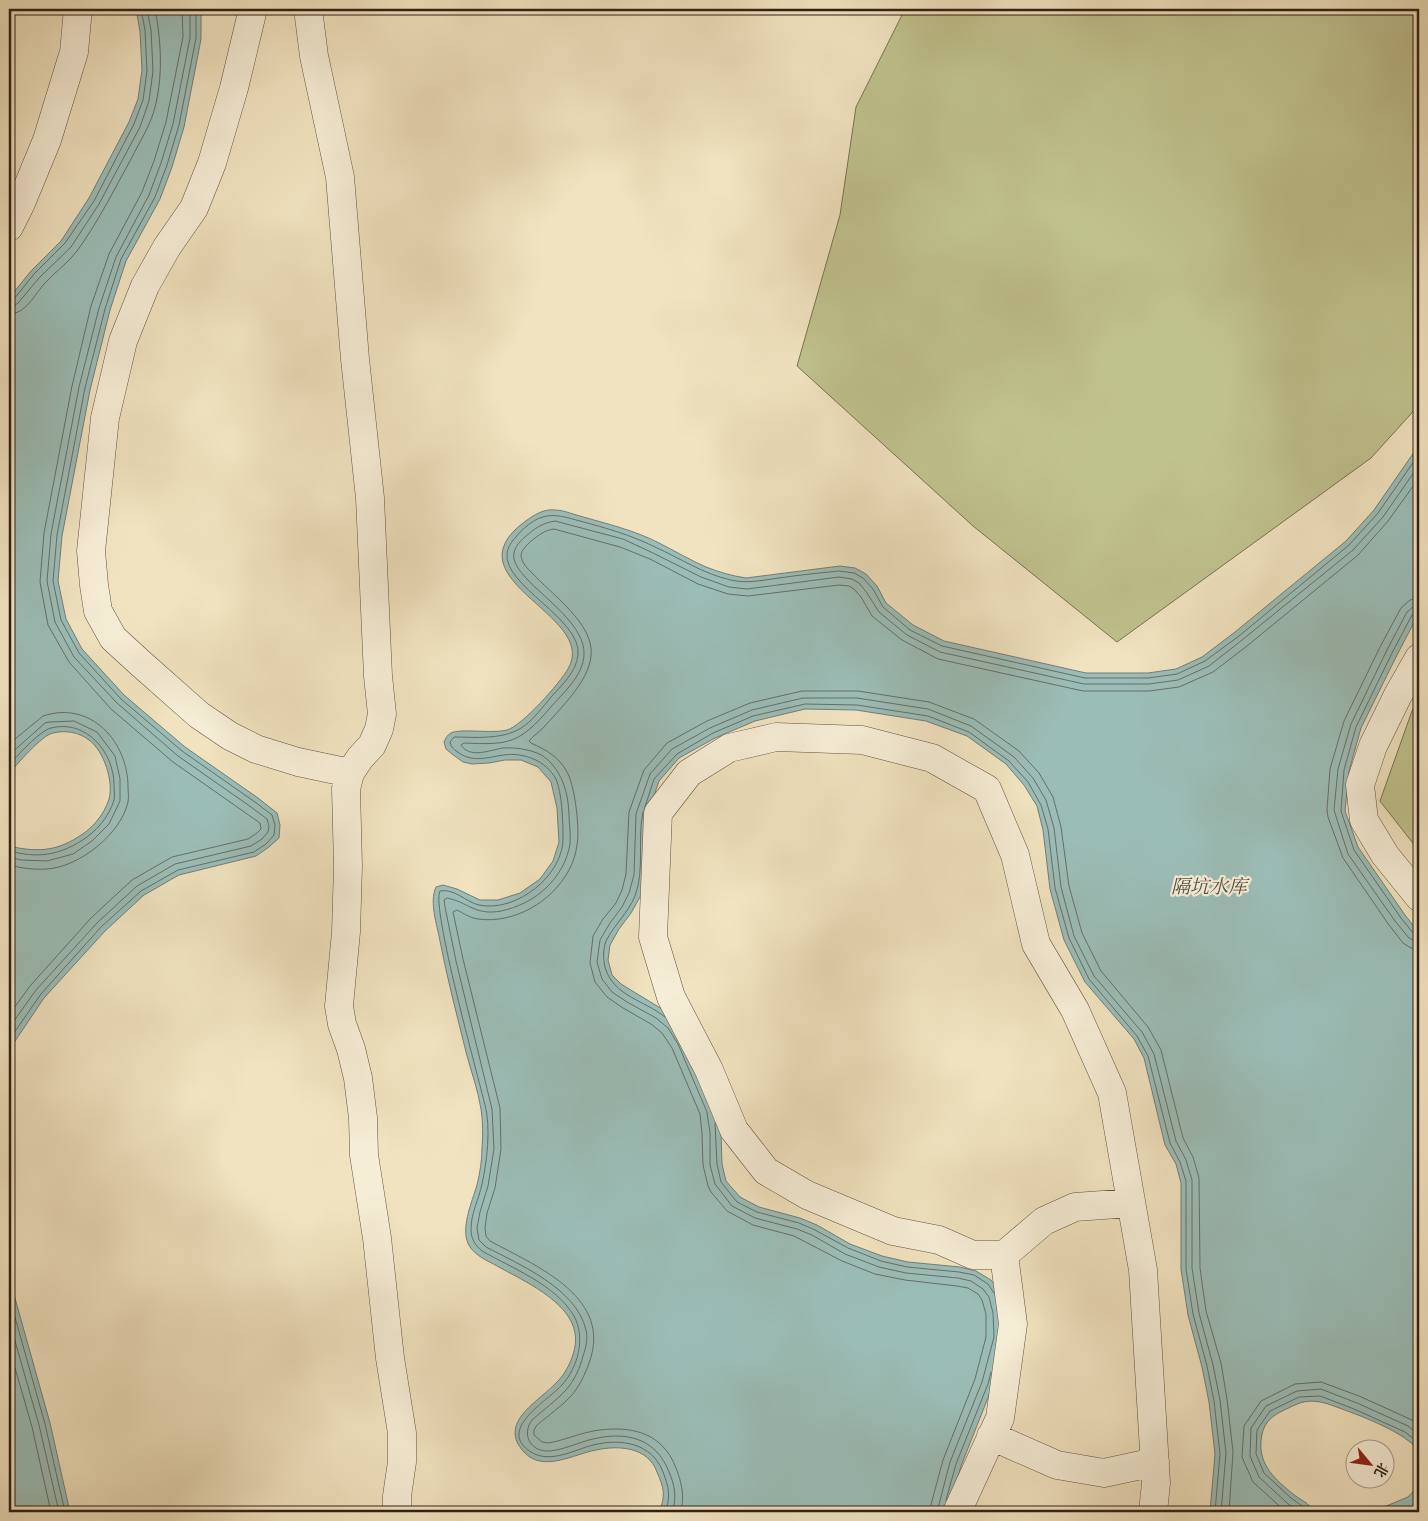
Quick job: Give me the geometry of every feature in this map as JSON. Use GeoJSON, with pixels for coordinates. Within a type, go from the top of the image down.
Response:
{"type":"FeatureCollection","features":[{"type":"Feature","properties":{"kind":"street"},"geometry":{"type":"LineString","coordinates":[[9,227],[21,203],[46,140],[66,78],[74,52],[78,9]]}},
{"type":"Feature","properties":{"kind":"street"},"geometry":{"type":"LineString","coordinates":[[253,9],[234,88],[212,163],[194,208],[167,247],[145,286],[123,341],[105,418],[91,551],[94,585],[98,611],[113,638],[199,714],[230,736],[256,749],[298,762],[350,773]]}},
{"type":"Feature","properties":{"kind":"street"},"geometry":{"type":"LineString","coordinates":[[308,9],[314,56],[340,177],[355,360],[370,498],[378,676],[382,714],[379,729],[372,745],[350,773],[346,789],[348,866],[346,932],[339,1006],[342,1024],[358,1078],[363,1118],[364,1156],[377,1238],[390,1358],[402,1433],[402,1462],[397,1496],[397,1512]]}},
{"type":"Feature","properties":{"kind":"street"},"geometry":{"type":"LineString","coordinates":[[1419,658],[1373,746],[1360,785],[1364,820],[1385,855],[1419,897]]}},
{"type":"Feature","properties":{"kind":"street"},"geometry":{"type":"LineString","coordinates":[[1131,1203],[1076,1207],[1044,1220],[1004,1255],[973,1254],[939,1240],[893,1231],[807,1195],[766,1171],[734,1130],[709,1070],[670,997],[652,937],[658,813],[689,773],[728,748],[776,737],[862,740],[932,758],[987,789],[1015,854],[1036,944],[1074,1010],[1112,1094],[1143,1270],[1156,1483],[1153,1512]]}},
{"type":"Feature","properties":{"kind":"street"},"geometry":{"type":"LineString","coordinates":[[957,1512],[1000,1418],[1012,1324],[1004,1255]]}},
{"type":"Feature","properties":{"kind":"street"},"geometry":{"type":"LineString","coordinates":[[991,1436],[1057,1465],[1104,1473],[1155,1462]]}},
{"type":"Feature","properties":{"kind":"green space"},"geometry":{"type":"Polygon","coordinates":[[[905,9],[1419,9],[1419,405],[1371,458],[1117,642],[973,526],[797,366],[840,215],[856,107],[905,9]]]}},
{"type":"Feature","properties":{"kind":"green space"},"geometry":{"type":"Polygon","coordinates":[[[1419,697],[1419,851],[1380,801],[1412,711],[1419,697]]]}},
{"type":"Feature","properties":{"kind":"water"},"geometry":{"type":"Polygon","coordinates":[[[136,9],[201,9],[201,39],[184,127],[172,167],[160,199],[126,261],[110,310],[90,390],[62,536],[58,581],[66,619],[82,649],[124,695],[185,747],[277,813],[280,825],[279,838],[256,856],[179,875],[144,895],[105,931],[44,998],[9,1050],[9,846],[36,850],[53,848],[61,846],[83,834],[93,826],[104,811],[109,799],[110,784],[107,767],[99,751],[89,740],[72,732],[53,733],[42,739],[9,774],[9,298],[31,271],[61,241],[89,198],[129,122],[138,99],[142,70],[140,31],[136,9]]]}},
{"type":"Feature","properties":{"kind":"water","name":"隔坑水库"},"geometry":{"type":"Polygon","coordinates":[[[1419,445],[1419,613],[1361,728],[1349,771],[1345,811],[1358,847],[1419,933],[1419,1451],[1405,1438],[1384,1426],[1325,1403],[1307,1401],[1276,1414],[1268,1422],[1262,1433],[1261,1450],[1270,1472],[1287,1489],[1307,1504],[1312,1512],[1210,1512],[1215,1454],[1209,1402],[1188,1315],[1181,1269],[1181,1183],[1176,1164],[1165,1145],[1144,1058],[1134,1039],[1085,982],[1064,940],[1050,889],[1043,830],[1037,806],[1024,785],[1006,764],[967,736],[926,721],[856,710],[805,709],[755,721],[715,738],[679,758],[659,781],[647,816],[645,877],[640,897],[610,945],[608,960],[612,975],[621,984],[662,1009],[676,1020],[721,1132],[722,1164],[726,1181],[740,1197],[759,1207],[800,1218],[817,1225],[850,1244],[882,1256],[908,1262],[960,1267],[976,1271],[991,1280],[1000,1293],[1005,1311],[993,1385],[961,1466],[948,1512],[659,1512],[663,1501],[661,1483],[653,1464],[640,1453],[623,1448],[605,1448],[549,1462],[532,1458],[524,1452],[517,1441],[515,1432],[518,1422],[523,1414],[564,1373],[571,1360],[576,1339],[571,1322],[555,1301],[531,1285],[479,1256],[470,1247],[467,1240],[466,1225],[480,1171],[483,1139],[482,1118],[478,1095],[446,969],[434,914],[433,900],[436,887],[443,885],[457,889],[480,900],[498,900],[520,893],[540,879],[553,861],[559,842],[557,808],[551,782],[538,767],[521,760],[472,764],[463,762],[446,749],[444,742],[451,733],[462,731],[501,731],[514,727],[540,703],[568,669],[572,649],[563,630],[510,577],[502,558],[508,538],[533,516],[546,510],[558,510],[640,534],[706,567],[746,578],[840,566],[855,568],[866,574],[877,586],[886,603],[913,625],[944,641],[1086,673],[1148,673],[1176,669],[1202,657],[1346,541],[1374,510],[1419,445]]]}},
{"type":"Feature","properties":{"kind":"water"},"geometry":{"type":"Polygon","coordinates":[[[9,1277],[50,1423],[70,1512],[9,1512],[9,1277]]]}},
{"type":"Feature","properties":{"kind":"water"},"geometry":{"type":"Polygon","coordinates":[[[1419,1485],[1419,1512],[1378,1512],[1379,1509],[1408,1497],[1419,1485]]]}}]}
